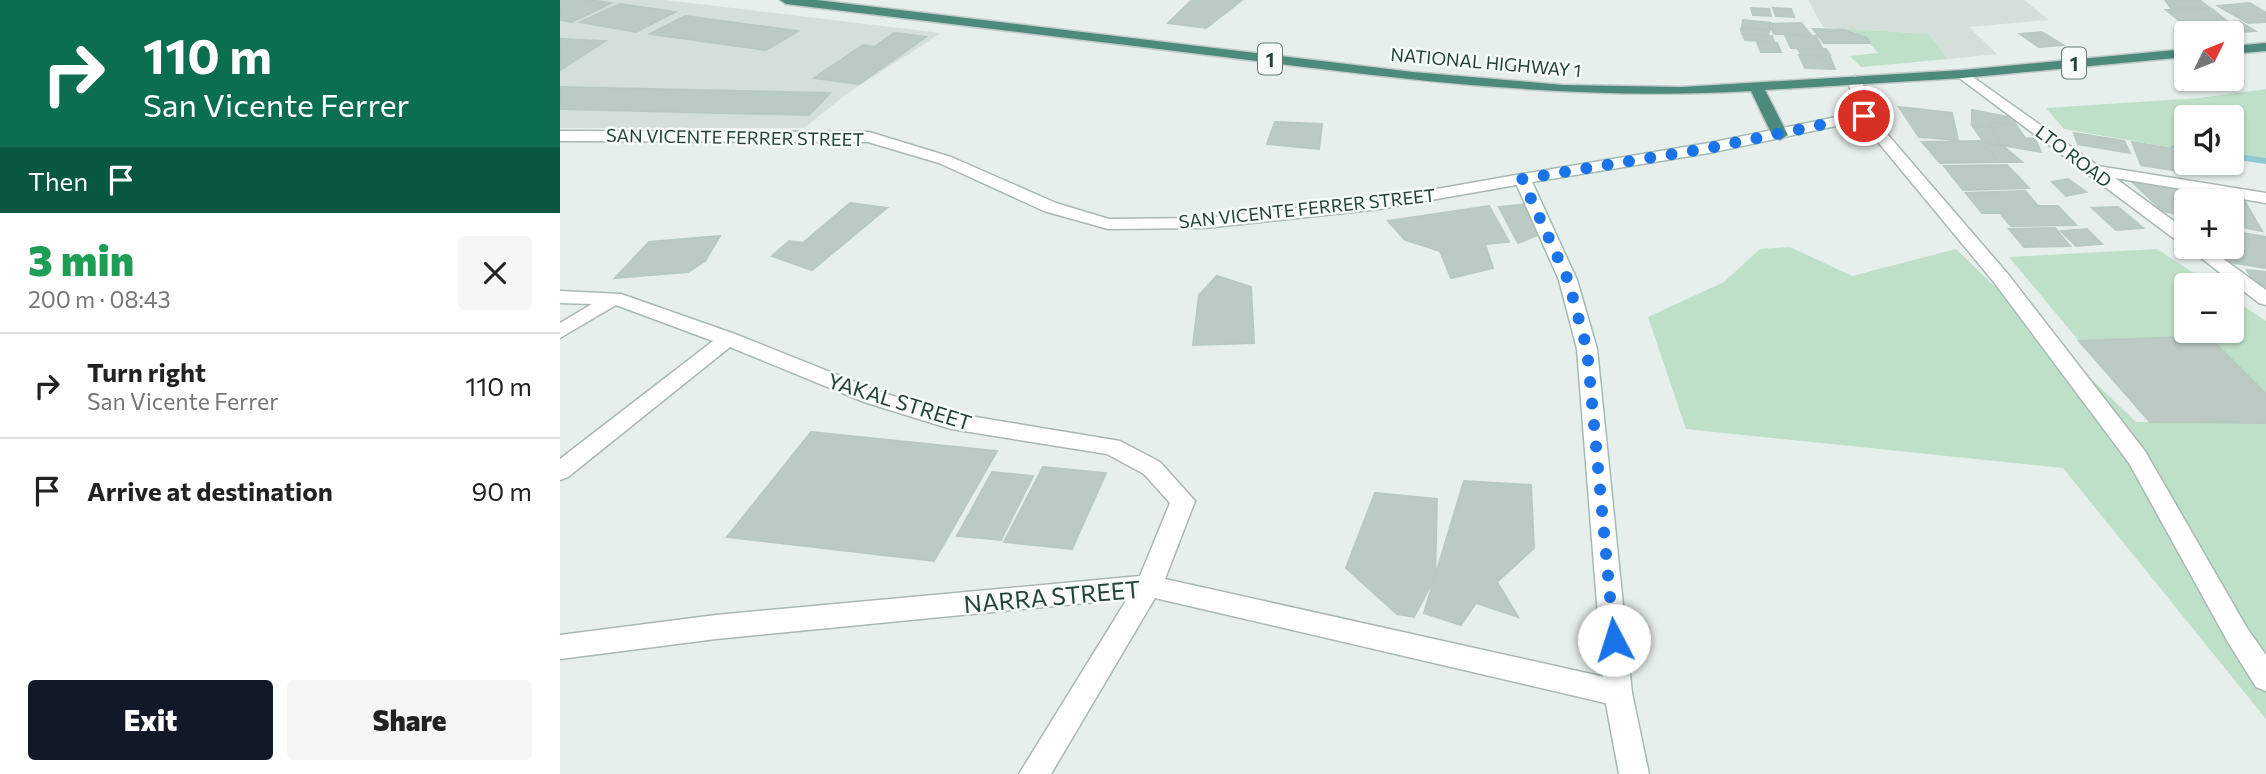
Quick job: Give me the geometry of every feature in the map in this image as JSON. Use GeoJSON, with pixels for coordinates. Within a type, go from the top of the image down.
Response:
{"type":"FeatureCollection","features":[{"type":"Feature","properties":{"kind":"highway","name":"NATIONAL HIGHWAY 1"},"geometry":{"type":"LineString","coordinates":[[786,0],[1427,77],[1563,89],[1682,91],[1756,87],[1963,74],[2174,54]]}},
{"type":"Feature","properties":{"kind":"highway"},"geometry":{"type":"LineString","coordinates":[[2244,49],[2266,47]]}},
{"type":"Feature","properties":{"kind":"highway"},"geometry":{"type":"LineString","coordinates":[[1756,87],[1780,135]]}},
{"type":"Feature","properties":{"kind":"street","name":"LTO ROAD"},"geometry":{"type":"LineString","coordinates":[[1963,74],[2174,230]]}},
{"type":"Feature","properties":{"kind":"street"},"geometry":{"type":"LineString","coordinates":[[1855,80],[1864,116],[2000,278],[2137,457],[2238,636],[2266,678]]}},
{"type":"Feature","properties":{"kind":"street","name":"SAN VICENTE FERRER STREET"},"geometry":{"type":"LineString","coordinates":[[560,136],[869,137],[945,160],[1050,207],[1108,224],[1219,221],[1380,204],[1780,135],[1864,116]]}},
{"type":"Feature","properties":{"kind":"street"},"geometry":{"type":"LineString","coordinates":[[2094,171],[2266,198]]}},
{"type":"Feature","properties":{"kind":"street"},"geometry":{"type":"LineString","coordinates":[[1522,179],[1568,280],[1587,349],[1618,693],[1634,774]]}},
{"type":"Feature","properties":{"kind":"street"},"geometry":{"type":"LineString","coordinates":[[2212,259],[2266,299]]}},
{"type":"Feature","properties":{"kind":"street","name":"YAKAL STREET"},"geometry":{"type":"LineString","coordinates":[[560,297],[614,298],[728,339],[872,397],[951,421],[1112,447],[1152,468],[1183,501],[1149,586]]}},
{"type":"Feature","properties":{"kind":"street"},"geometry":{"type":"LineString","coordinates":[[560,332],[614,298]]}},
{"type":"Feature","properties":{"kind":"street"},"geometry":{"type":"LineString","coordinates":[[560,471],[728,339]]}},
{"type":"Feature","properties":{"kind":"street"},"geometry":{"type":"LineString","coordinates":[[1034,774],[1149,586]]}},
{"type":"Feature","properties":{"kind":"street","name":"NARRA STREET"},"geometry":{"type":"LineString","coordinates":[[560,647],[716,627],[1149,586],[1618,693]]}},
{"type":"Feature","properties":{"kind":"shaded area"},"geometry":{"type":"Polygon","coordinates":[[[560,0],[665,0],[941,33],[848,93],[804,128],[560,128],[560,0]]]}},
{"type":"Feature","properties":{"kind":"shaded area"},"geometry":{"type":"Polygon","coordinates":[[[1808,0],[2024,0],[2049,20],[1969,27],[1997,54],[1948,59],[1927,34],[1823,27],[1808,0]]]}},
{"type":"Feature","properties":{"kind":"green space"},"geometry":{"type":"Polygon","coordinates":[[[1823,27],[1928,34],[1948,59],[1861,67],[1850,56],[1878,53],[1872,46],[1855,33],[1823,27]]]}},
{"type":"Feature","properties":{"kind":"green space"},"geometry":{"type":"Polygon","coordinates":[[[2266,89],[2266,163],[2244,159],[2244,105],[2174,105],[2174,148],[2064,129],[2046,108],[2199,98],[2266,89]]]}},
{"type":"Feature","properties":{"kind":"green space"},"geometry":{"type":"Polygon","coordinates":[[[1790,247],[1852,276],[1956,249],[2136,422],[2266,423],[2266,719],[2063,468],[1686,429],[1648,317],[1724,282],[1760,249],[1790,247]]]}},
{"type":"Feature","properties":{"kind":"green space"},"geometry":{"type":"Polygon","coordinates":[[[2157,249],[2194,273],[2174,273],[2174,338],[2079,341],[2009,257],[2157,249]]]}},
{"type":"Feature","properties":{"kind":"green space"},"geometry":{"type":"Polygon","coordinates":[[[2244,307],[2266,321],[2266,394],[2214,343],[2244,343],[2244,307]]]}},
{"type":"Feature","properties":{"kind":"building"},"geometry":{"type":"Polygon","coordinates":[[[560,0],[611,3],[572,22],[560,20],[560,0]]]}},
{"type":"Feature","properties":{"kind":"building"},"geometry":{"type":"Polygon","coordinates":[[[1192,0],[1242,0],[1206,28],[1168,23],[1192,0]]]}},
{"type":"Feature","properties":{"kind":"building"},"geometry":{"type":"Polygon","coordinates":[[[2165,0],[2199,0],[2210,8],[2171,8],[2165,0]]]}},
{"type":"Feature","properties":{"kind":"building"},"geometry":{"type":"Polygon","coordinates":[[[2250,3],[2266,13],[2266,22],[2248,23],[2218,6],[2250,3]]]}},
{"type":"Feature","properties":{"kind":"building"},"geometry":{"type":"Polygon","coordinates":[[[620,4],[675,12],[636,32],[580,22],[620,4]]]}},
{"type":"Feature","properties":{"kind":"building"},"geometry":{"type":"Polygon","coordinates":[[[1751,8],[1769,9],[1771,16],[1753,15],[1751,8]]]}},
{"type":"Feature","properties":{"kind":"building"},"geometry":{"type":"Polygon","coordinates":[[[1773,8],[1791,9],[1794,17],[1776,16],[1773,8]]]}},
{"type":"Feature","properties":{"kind":"building"},"geometry":{"type":"Polygon","coordinates":[[[2212,9],[2227,21],[2180,21],[2166,10],[2212,9]]]}},
{"type":"Feature","properties":{"kind":"building"},"geometry":{"type":"Polygon","coordinates":[[[685,16],[798,31],[766,50],[650,34],[685,16]]]}},
{"type":"Feature","properties":{"kind":"building"},"geometry":{"type":"Polygon","coordinates":[[[1743,20],[1771,23],[1770,30],[1742,27],[1743,20]]]}},
{"type":"Feature","properties":{"kind":"building"},"geometry":{"type":"Polygon","coordinates":[[[1801,23],[1811,35],[1774,34],[1770,24],[1801,23]]]}},
{"type":"Feature","properties":{"kind":"building"},"geometry":{"type":"Polygon","coordinates":[[[2244,24],[2255,31],[2244,32],[2244,24]]]}},
{"type":"Feature","properties":{"kind":"building"},"geometry":{"type":"Polygon","coordinates":[[[1741,29],[1770,30],[1768,35],[1742,34],[1741,29]]]}},
{"type":"Feature","properties":{"kind":"building"},"geometry":{"type":"Polygon","coordinates":[[[1813,29],[1844,30],[1867,38],[1870,43],[1824,43],[1813,29]]]}},
{"type":"Feature","properties":{"kind":"building"},"geometry":{"type":"Polygon","coordinates":[[[2042,32],[2063,45],[2039,47],[2020,34],[2042,32]]]}},
{"type":"Feature","properties":{"kind":"building"},"geometry":{"type":"Polygon","coordinates":[[[894,33],[926,37],[859,84],[814,78],[863,45],[874,47],[894,33]]]}},
{"type":"Feature","properties":{"kind":"building"},"geometry":{"type":"Polygon","coordinates":[[[1743,35],[1772,36],[1774,42],[1745,40],[1743,35]]]}},
{"type":"Feature","properties":{"kind":"building"},"geometry":{"type":"Polygon","coordinates":[[[1785,35],[1816,36],[1822,48],[1791,48],[1785,35]]]}},
{"type":"Feature","properties":{"kind":"building"},"geometry":{"type":"Polygon","coordinates":[[[560,39],[605,41],[560,70],[560,39]]]}},
{"type":"Feature","properties":{"kind":"building"},"geometry":{"type":"Polygon","coordinates":[[[1757,42],[1777,43],[1781,52],[1761,52],[1757,42]]]}},
{"type":"Feature","properties":{"kind":"building"},"geometry":{"type":"Polygon","coordinates":[[[1798,49],[1826,49],[1830,55],[1801,54],[1798,49]]]}},
{"type":"Feature","properties":{"kind":"building"},"geometry":{"type":"Polygon","coordinates":[[[1799,55],[1830,57],[1835,69],[1805,68],[1799,55]]]}},
{"type":"Feature","properties":{"kind":"building"},"geometry":{"type":"Polygon","coordinates":[[[560,87],[830,93],[809,115],[560,109],[560,87]]]}},
{"type":"Feature","properties":{"kind":"building"},"geometry":{"type":"Polygon","coordinates":[[[1899,107],[1952,113],[1958,140],[1919,137],[1899,107]]]}},
{"type":"Feature","properties":{"kind":"building"},"geometry":{"type":"Polygon","coordinates":[[[1972,110],[2013,118],[2016,125],[1990,122],[1993,127],[1972,123],[1972,110]]]}},
{"type":"Feature","properties":{"kind":"building"},"geometry":{"type":"Polygon","coordinates":[[[1275,122],[1322,124],[1319,149],[1267,144],[1275,122]]]}},
{"type":"Feature","properties":{"kind":"building"},"geometry":{"type":"Polygon","coordinates":[[[1990,122],[2016,125],[2025,138],[2035,139],[2041,152],[2002,145],[1990,122]]]}},
{"type":"Feature","properties":{"kind":"building"},"geometry":{"type":"Polygon","coordinates":[[[1972,125],[1991,128],[2000,144],[1985,144],[1972,125]]]}},
{"type":"Feature","properties":{"kind":"building"},"geometry":{"type":"Polygon","coordinates":[[[2074,133],[2124,141],[2130,153],[2078,144],[2074,133]]]}},
{"type":"Feature","properties":{"kind":"building"},"geometry":{"type":"Polygon","coordinates":[[[1980,141],[1999,162],[1940,163],[1922,142],[1980,141]]]}},
{"type":"Feature","properties":{"kind":"building"},"geometry":{"type":"Polygon","coordinates":[[[2132,142],[2174,149],[2174,170],[2141,165],[2132,142]]]}},
{"type":"Feature","properties":{"kind":"building"},"geometry":{"type":"Polygon","coordinates":[[[1984,145],[2002,145],[2022,162],[1999,162],[1984,145]]]}},
{"type":"Feature","properties":{"kind":"building"},"geometry":{"type":"Polygon","coordinates":[[[2007,165],[2029,188],[1963,190],[1944,166],[2007,165]]]}},
{"type":"Feature","properties":{"kind":"building"},"geometry":{"type":"Polygon","coordinates":[[[2127,177],[2203,189],[2174,189],[2174,213],[2163,211],[2127,177]]]}},
{"type":"Feature","properties":{"kind":"building"},"geometry":{"type":"Polygon","coordinates":[[[2068,179],[2086,192],[2066,196],[2052,182],[2068,179]]]}},
{"type":"Feature","properties":{"kind":"building"},"geometry":{"type":"Polygon","coordinates":[[[2025,191],[2038,206],[2058,206],[2076,225],[2011,226],[2000,213],[1982,213],[1966,193],[2025,191]]]}},
{"type":"Feature","properties":{"kind":"building"},"geometry":{"type":"Polygon","coordinates":[[[2244,200],[2262,231],[2244,228],[2244,200]]]}},
{"type":"Feature","properties":{"kind":"building"},"geometry":{"type":"Polygon","coordinates":[[[850,203],[887,208],[812,270],[772,256],[789,241],[803,243],[850,203]]]}},
{"type":"Feature","properties":{"kind":"building"},"geometry":{"type":"Polygon","coordinates":[[[1527,204],[1538,235],[1518,243],[1499,207],[1527,204]]]}},
{"type":"Feature","properties":{"kind":"building"},"geometry":{"type":"Polygon","coordinates":[[[1489,206],[1509,242],[1485,244],[1493,268],[1451,278],[1440,251],[1405,240],[1388,221],[1489,206]]]}},
{"type":"Feature","properties":{"kind":"building"},"geometry":{"type":"Polygon","coordinates":[[[2118,207],[2143,228],[2116,230],[2092,208],[2118,207]]]}},
{"type":"Feature","properties":{"kind":"building"},"geometry":{"type":"Polygon","coordinates":[[[2055,228],[2070,246],[2024,247],[2009,229],[2055,228]]]}},
{"type":"Feature","properties":{"kind":"building"},"geometry":{"type":"Polygon","coordinates":[[[2087,229],[2102,244],[2076,246],[2061,231],[2087,229]]]}},
{"type":"Feature","properties":{"kind":"building"},"geometry":{"type":"Polygon","coordinates":[[[2244,233],[2266,237],[2266,268],[2221,259],[2244,259],[2244,233]]]}},
{"type":"Feature","properties":{"kind":"building"},"geometry":{"type":"Polygon","coordinates":[[[720,236],[705,261],[688,272],[615,278],[649,242],[720,236]]]}},
{"type":"Feature","properties":{"kind":"building"},"geometry":{"type":"Polygon","coordinates":[[[2247,270],[2266,272],[2266,287],[2251,277],[2247,270]]]}},
{"type":"Feature","properties":{"kind":"building"},"geometry":{"type":"Polygon","coordinates":[[[1217,276],[1251,287],[1254,343],[1193,345],[1199,295],[1217,276]]]}},
{"type":"Feature","properties":{"kind":"building"},"geometry":{"type":"Polygon","coordinates":[[[2174,337],[2174,343],[2215,343],[2266,394],[2266,423],[2150,422],[2079,341],[2174,337]]]}},
{"type":"Feature","properties":{"kind":"building"},"geometry":{"type":"Polygon","coordinates":[[[811,432],[997,451],[934,561],[727,537],[811,432]]]}},
{"type":"Feature","properties":{"kind":"building"},"geometry":{"type":"Polygon","coordinates":[[[1043,467],[1106,473],[1072,549],[1004,542],[1043,467]]]}},
{"type":"Feature","properties":{"kind":"building"},"geometry":{"type":"Polygon","coordinates":[[[992,472],[1033,476],[1001,540],[957,536],[992,472]]]}},
{"type":"Feature","properties":{"kind":"building"},"geometry":{"type":"Polygon","coordinates":[[[1464,481],[1531,485],[1534,548],[1497,582],[1518,617],[1476,603],[1461,625],[1424,613],[1464,481]]]}},
{"type":"Feature","properties":{"kind":"building"},"geometry":{"type":"Polygon","coordinates":[[[1375,493],[1437,499],[1435,577],[1414,617],[1397,614],[1346,568],[1375,493]]]}},
{"type":"Feature","properties":{"kind":"waterway"},"geometry":{"type":"LineString","coordinates":[[2244,158],[2266,161]]}},
{"type":"Feature","properties":{"kind":"route"},"geometry":{"type":"LineString","coordinates":[[1614,640],[1587,349],[1568,280],[1522,179],[1796,132],[1864,116]]}}]}
